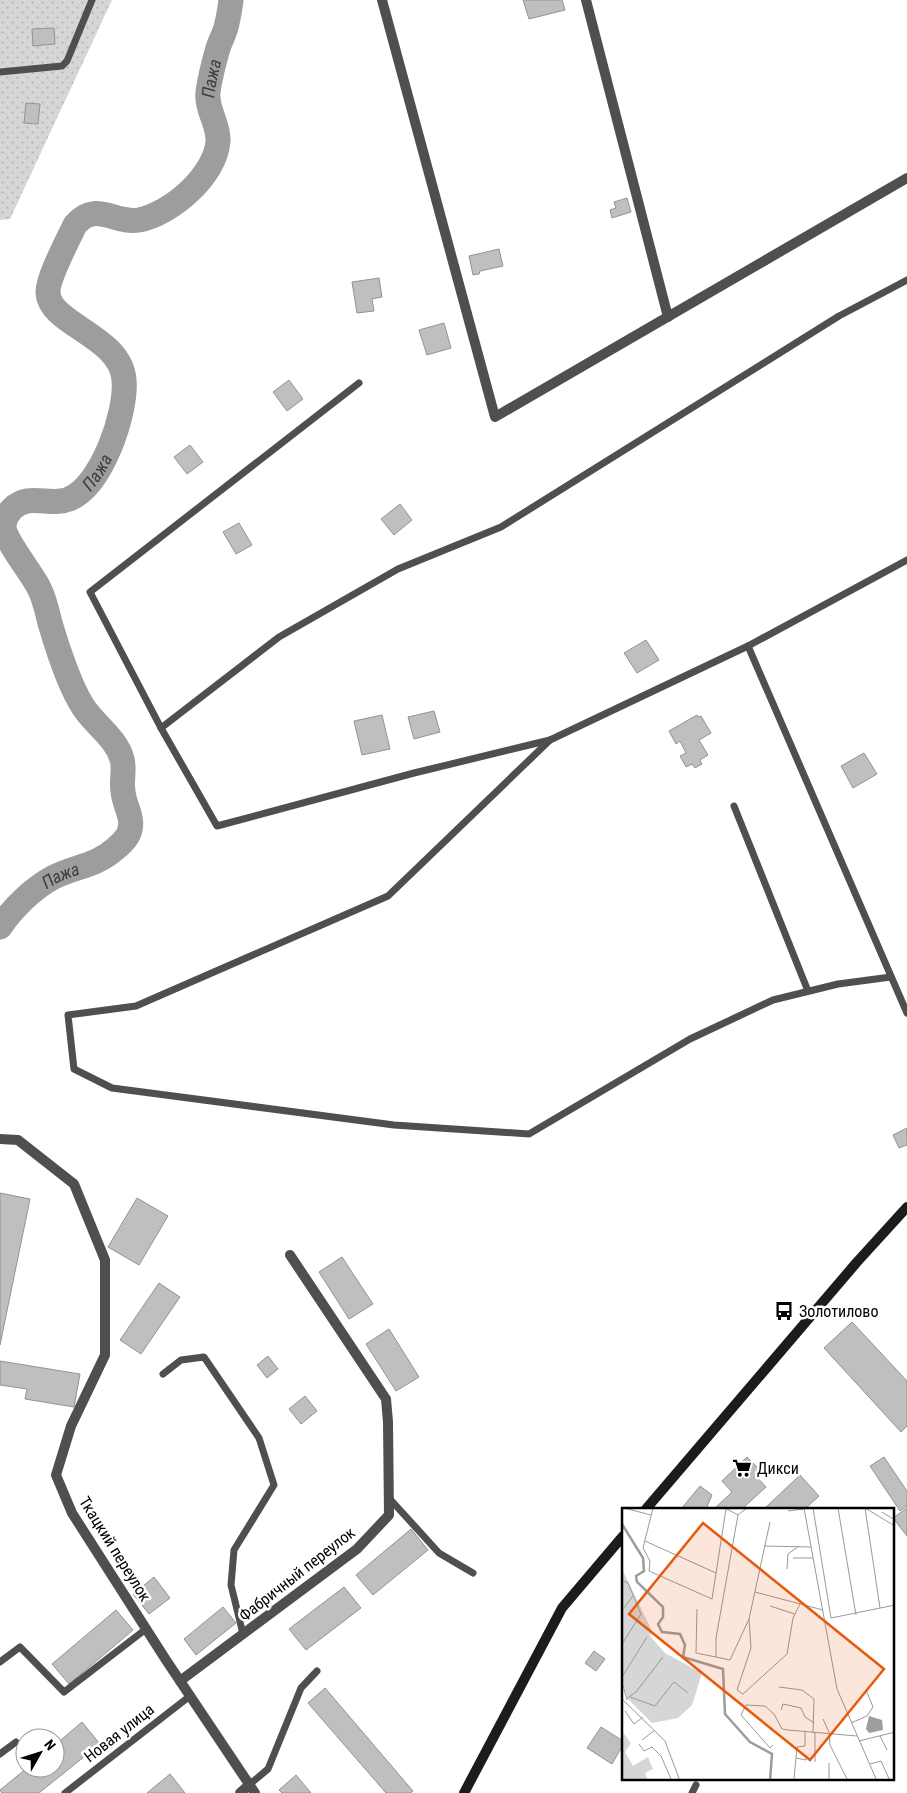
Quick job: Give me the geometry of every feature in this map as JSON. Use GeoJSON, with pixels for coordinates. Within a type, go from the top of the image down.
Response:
{"type":"FeatureCollection","features":[{"type":"Feature","properties":{"kind":"main road"},"geometry":{"type":"LineString","coordinates":[[647,1508],[907,1207]]}},
{"type":"Feature","properties":{"kind":"main road"},"geometry":{"type":"LineString","coordinates":[[464,1793],[562,1608],[622,1537]]}},
{"type":"Feature","properties":{"kind":"street"},"geometry":{"type":"LineString","coordinates":[[382,0],[495,417],[907,178]]}},
{"type":"Feature","properties":{"kind":"street"},"geometry":{"type":"LineString","coordinates":[[586,0],[668,317]]}},
{"type":"Feature","properties":{"kind":"street","name":"Ткацкий переулок"},"geometry":{"type":"LineString","coordinates":[[0,1139],[18,1140],[74,1184],[105,1260],[105,1356],[70,1426],[56,1475],[72,1513],[252,1789]]}},
{"type":"Feature","properties":{"kind":"street","name":"Фабричный переулок"},"geometry":{"type":"LineString","coordinates":[[180,1681],[357,1549],[389,1515],[386,1399],[290,1256]]}},
{"type":"Feature","properties":{"kind":"street"},"geometry":{"type":"LineString","coordinates":[[240,1793],[252,1789]]}},
{"type":"Feature","properties":{"kind":"lane"},"geometry":{"type":"LineString","coordinates":[[0,72],[62,66],[67,61],[92,0]]}},
{"type":"Feature","properties":{"kind":"lane"},"geometry":{"type":"LineString","coordinates":[[161,728],[279,637],[398,569],[501,527],[839,316],[907,280]]}},
{"type":"Feature","properties":{"kind":"lane"},"geometry":{"type":"LineString","coordinates":[[359,383],[90,592],[161,728],[217,826],[414,772],[550,740],[748,646],[907,560]]}},
{"type":"Feature","properties":{"kind":"lane"},"geometry":{"type":"LineString","coordinates":[[748,646],[907,1013]]}},
{"type":"Feature","properties":{"kind":"lane"},"geometry":{"type":"LineString","coordinates":[[550,740],[388,896],[136,1006],[68,1015],[74,1069],[112,1088],[394,1125],[529,1134],[690,1040],[773,1000],[838,984],[890,977]]}},
{"type":"Feature","properties":{"kind":"lane"},"geometry":{"type":"LineString","coordinates":[[734,806],[808,991]]}},
{"type":"Feature","properties":{"kind":"lane"},"geometry":{"type":"LineString","coordinates":[[163,1374],[181,1360],[204,1358],[259,1438],[274,1485],[234,1550],[231,1585],[243,1634]]}},
{"type":"Feature","properties":{"kind":"lane"},"geometry":{"type":"LineString","coordinates":[[388,1497],[439,1553],[473,1574]]}},
{"type":"Feature","properties":{"kind":"lane"},"geometry":{"type":"LineString","coordinates":[[0,1662],[20,1647],[64,1692],[146,1629]]}},
{"type":"Feature","properties":{"kind":"lane"},"geometry":{"type":"LineString","coordinates":[[252,1789],[268,1769],[301,1688],[317,1671]]}},
{"type":"Feature","properties":{"kind":"lane","name":"Новая улица"},"geometry":{"type":"LineString","coordinates":[[65,1793],[190,1696]]}},
{"type":"Feature","properties":{"kind":"lane"},"geometry":{"type":"LineString","coordinates":[[0,1754],[15,1743]]}},
{"type":"Feature","properties":{"kind":"lane"},"geometry":{"type":"LineString","coordinates":[[692,1793],[696,1785]]}},
{"type":"Feature","properties":{"kind":"shaded area"},"geometry":{"type":"Polygon","coordinates":[[[0,0],[112,0],[10,219],[0,220],[0,0]]]}},
{"type":"Feature","properties":{"kind":"building"},"geometry":{"type":"Polygon","coordinates":[[[523,0],[562,0],[565,10],[529,19],[523,0]]]}},
{"type":"Feature","properties":{"kind":"building"},"geometry":{"type":"Polygon","coordinates":[[[54,28],[55,44],[33,46],[32,29],[54,28]]]}},
{"type":"Feature","properties":{"kind":"building"},"geometry":{"type":"Polygon","coordinates":[[[26,103],[40,104],[38,124],[24,123],[26,103]]]}},
{"type":"Feature","properties":{"kind":"building"},"geometry":{"type":"Polygon","coordinates":[[[627,198],[631,212],[612,218],[610,210],[616,208],[614,202],[627,198]]]}},
{"type":"Feature","properties":{"kind":"building"},"geometry":{"type":"Polygon","coordinates":[[[499,249],[503,266],[480,271],[479,274],[473,275],[469,256],[499,249]]]}},
{"type":"Feature","properties":{"kind":"building"},"geometry":{"type":"Polygon","coordinates":[[[379,278],[382,297],[372,299],[374,311],[357,313],[352,282],[379,278]]]}},
{"type":"Feature","properties":{"kind":"building"},"geometry":{"type":"Polygon","coordinates":[[[444,323],[451,348],[427,355],[419,330],[444,323]]]}},
{"type":"Feature","properties":{"kind":"building"},"geometry":{"type":"Polygon","coordinates":[[[289,380],[303,399],[287,411],[273,392],[289,380]]]}},
{"type":"Feature","properties":{"kind":"building"},"geometry":{"type":"Polygon","coordinates":[[[190,445],[203,462],[187,474],[174,457],[190,445]]]}},
{"type":"Feature","properties":{"kind":"building"},"geometry":{"type":"Polygon","coordinates":[[[400,504],[412,520],[394,535],[381,519],[400,504]]]}},
{"type":"Feature","properties":{"kind":"building"},"geometry":{"type":"Polygon","coordinates":[[[239,523],[252,545],[236,554],[223,532],[239,523]]]}},
{"type":"Feature","properties":{"kind":"building"},"geometry":{"type":"Polygon","coordinates":[[[646,640],[659,660],[637,673],[624,653],[646,640]]]}},
{"type":"Feature","properties":{"kind":"building"},"geometry":{"type":"Polygon","coordinates":[[[434,711],[440,732],[414,739],[408,717],[434,711]]]}},
{"type":"Feature","properties":{"kind":"building"},"geometry":{"type":"Polygon","coordinates":[[[382,715],[390,749],[362,755],[354,721],[382,715]]]}},
{"type":"Feature","properties":{"kind":"building"},"geometry":{"type":"Polygon","coordinates":[[[697,715],[698,717],[701,716],[711,733],[699,740],[708,755],[700,760],[702,764],[695,768],[692,764],[686,767],[680,756],[686,753],[680,741],[676,744],[669,731],[697,715]]]}},
{"type":"Feature","properties":{"kind":"building"},"geometry":{"type":"Polygon","coordinates":[[[864,753],[877,774],[853,788],[841,766],[864,753]]]}},
{"type":"Feature","properties":{"kind":"building"},"geometry":{"type":"Polygon","coordinates":[[[907,1128],[907,1145],[899,1148],[893,1135],[907,1128]]]}},
{"type":"Feature","properties":{"kind":"building"},"geometry":{"type":"Polygon","coordinates":[[[0,1193],[30,1199],[0,1345],[0,1193]]]}},
{"type":"Feature","properties":{"kind":"building"},"geometry":{"type":"Polygon","coordinates":[[[137,1198],[168,1216],[139,1265],[108,1247],[137,1198]]]}},
{"type":"Feature","properties":{"kind":"building"},"geometry":{"type":"Polygon","coordinates":[[[342,1257],[373,1304],[349,1319],[319,1272],[342,1257]]]}},
{"type":"Feature","properties":{"kind":"building"},"geometry":{"type":"Polygon","coordinates":[[[159,1283],[180,1297],[141,1354],[120,1340],[159,1283]]]}},
{"type":"Feature","properties":{"kind":"building"},"geometry":{"type":"Polygon","coordinates":[[[852,1322],[907,1381],[907,1426],[901,1432],[824,1348],[852,1322]]]}},
{"type":"Feature","properties":{"kind":"building"},"geometry":{"type":"Polygon","coordinates":[[[389,1329],[419,1377],[396,1391],[366,1344],[389,1329]]]}},
{"type":"Feature","properties":{"kind":"building"},"geometry":{"type":"Polygon","coordinates":[[[268,1356],[278,1369],[267,1378],[257,1365],[268,1356]]]}},
{"type":"Feature","properties":{"kind":"building"},"geometry":{"type":"Polygon","coordinates":[[[0,1361],[80,1374],[74,1407],[25,1399],[27,1389],[0,1385],[0,1361]]]}},
{"type":"Feature","properties":{"kind":"building"},"geometry":{"type":"Polygon","coordinates":[[[305,1396],[317,1411],[301,1424],[289,1409],[305,1396]]]}},
{"type":"Feature","properties":{"kind":"building"},"geometry":{"type":"Polygon","coordinates":[[[747,1457],[760,1470],[755,1475],[766,1487],[743,1508],[715,1508],[732,1492],[722,1481],[747,1457]]]}},
{"type":"Feature","properties":{"kind":"building"},"geometry":{"type":"Polygon","coordinates":[[[884,1457],[907,1491],[907,1506],[900,1511],[870,1466],[884,1457]]]}},
{"type":"Feature","properties":{"kind":"building"},"geometry":{"type":"Polygon","coordinates":[[[800,1475],[819,1496],[806,1508],[765,1508],[800,1475]]]}},
{"type":"Feature","properties":{"kind":"building"},"geometry":{"type":"Polygon","coordinates":[[[700,1486],[712,1495],[706,1508],[682,1508],[700,1486]]]}},
{"type":"Feature","properties":{"kind":"building"},"geometry":{"type":"Polygon","coordinates":[[[907,1508],[907,1536],[894,1519],[894,1517],[907,1508]]]}},
{"type":"Feature","properties":{"kind":"building"},"geometry":{"type":"Polygon","coordinates":[[[411,1529],[428,1550],[373,1595],[356,1575],[411,1529]]]}},
{"type":"Feature","properties":{"kind":"building"},"geometry":{"type":"Polygon","coordinates":[[[154,1577],[170,1598],[149,1614],[133,1594],[154,1577]]]}},
{"type":"Feature","properties":{"kind":"building"},"geometry":{"type":"Polygon","coordinates":[[[344,1587],[361,1608],[306,1650],[289,1629],[344,1587]]]}},
{"type":"Feature","properties":{"kind":"building"},"geometry":{"type":"Polygon","coordinates":[[[223,1607],[236,1623],[196,1655],[184,1639],[223,1607]]]}},
{"type":"Feature","properties":{"kind":"building"},"geometry":{"type":"Polygon","coordinates":[[[116,1610],[133,1630],[69,1684],[52,1664],[116,1610]]]}},
{"type":"Feature","properties":{"kind":"building"},"geometry":{"type":"Polygon","coordinates":[[[594,1651],[605,1659],[596,1671],[585,1663],[594,1651]]]}},
{"type":"Feature","properties":{"kind":"building"},"geometry":{"type":"Polygon","coordinates":[[[325,1688],[413,1791],[411,1793],[386,1793],[308,1703],[325,1688]]]}},
{"type":"Feature","properties":{"kind":"building"},"geometry":{"type":"Polygon","coordinates":[[[82,1722],[100,1744],[65,1772],[65,1736],[82,1722]]]}},
{"type":"Feature","properties":{"kind":"building"},"geometry":{"type":"Polygon","coordinates":[[[601,1727],[622,1740],[622,1747],[612,1764],[587,1748],[601,1727]]]}},
{"type":"Feature","properties":{"kind":"building"},"geometry":{"type":"Polygon","coordinates":[[[170,1774],[185,1793],[147,1793],[170,1774]]]}},
{"type":"Feature","properties":{"kind":"building"},"geometry":{"type":"Polygon","coordinates":[[[296,1775],[311,1793],[282,1793],[279,1790],[296,1775]]]}},
{"type":"Feature","properties":{"kind":"building"},"geometry":{"type":"Polygon","coordinates":[[[15,1778],[58,1778],[39,1793],[2,1793],[0,1790],[15,1778]]]}},
{"type":"Feature","properties":{"kind":"waterway","name":"Пажа"},"geometry":{"type":"LineString","coordinates":[[0,927],[24,899],[46,882],[62,873],[108,855],[128,835],[131,824],[124,797],[122,759],[111,738],[79,700],[60,655],[41,592],[8,539],[4,525],[12,509],[25,501],[62,501],[81,491],[102,464],[117,428],[121,410],[124,380],[120,365],[111,352],[60,314],[52,304],[48,293],[49,287],[58,259],[75,225],[83,218],[90,214],[98,213],[130,220],[139,220],[152,216],[165,210],[190,191],[209,167],[215,154],[218,135],[209,105],[208,92],[231,0]]}},
{"type":"Feature","properties":{"kind":"place","name":"Золотилово"},"geometry":{"type":"Point","coordinates":[784,1311]}},
{"type":"Feature","properties":{"kind":"place","name":"Дикси"},"geometry":{"type":"Point","coordinates":[742,1468]}}]}
